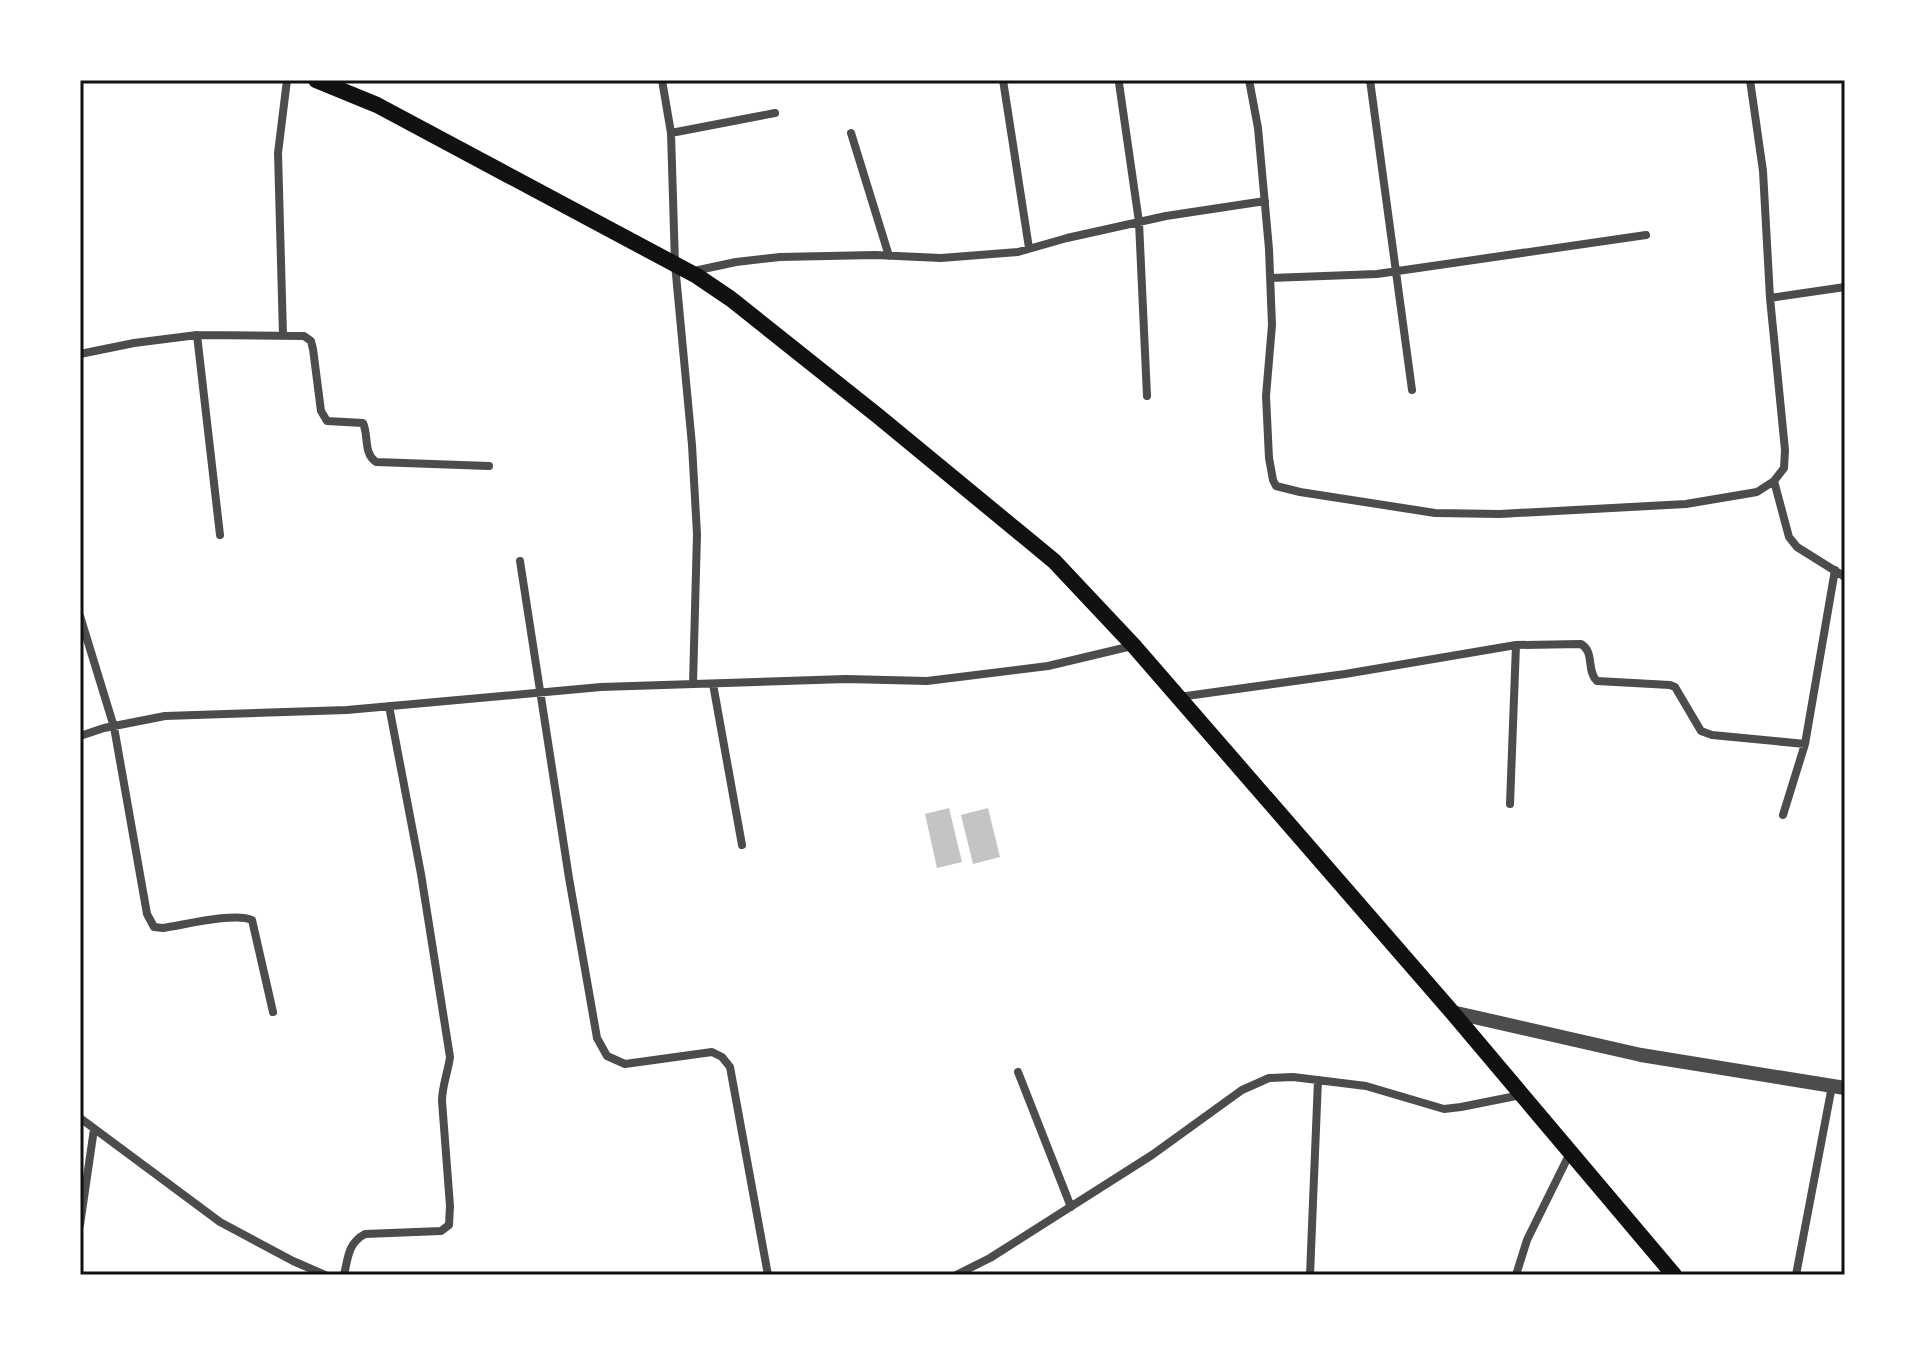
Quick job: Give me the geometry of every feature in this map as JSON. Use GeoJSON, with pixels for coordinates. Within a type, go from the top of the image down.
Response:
{"type":"FeatureCollection","features":[{"type":"Feature","properties":{"kind":"main road"},"geometry":{"type":"LineString","coordinates":[[316,80],[333,84],[377,105],[682,268],[744,308],[1054,561],[1134,646],[1452,1012],[1674,1275]]}},
{"type":"Feature","properties":{"kind":"street"},"geometry":{"type":"LineString","coordinates":[[283,335],[278,153],[287,80]]}},
{"type":"Feature","properties":{"kind":"street"},"geometry":{"type":"LineString","coordinates":[[662,80],[671,133],[682,268],[697,534],[693,684]]}},
{"type":"Feature","properties":{"kind":"street"},"geometry":{"type":"LineString","coordinates":[[1003,80],[1029,248]]}},
{"type":"Feature","properties":{"kind":"street"},"geometry":{"type":"LineString","coordinates":[[1249,80],[1258,128],[1271,278],[1272,325],[1266,396],[1269,458],[1276,486],[1435,513],[1500,514],[1686,504],[1757,492],[1774,481],[1784,468],[1763,171],[1750,80]]}},
{"type":"Feature","properties":{"kind":"street"},"geometry":{"type":"LineString","coordinates":[[1370,80],[1412,390]]}},
{"type":"Feature","properties":{"kind":"street"},"geometry":{"type":"LineString","coordinates":[[1119,83],[1139,222],[1147,396]]}},
{"type":"Feature","properties":{"kind":"street"},"geometry":{"type":"LineString","coordinates":[[671,133],[775,113]]}},
{"type":"Feature","properties":{"kind":"street"},"geometry":{"type":"LineString","coordinates":[[851,133],[889,256]]}},
{"type":"Feature","properties":{"kind":"street"},"geometry":{"type":"LineString","coordinates":[[682,268],[780,257],[941,258],[1018,252],[1139,222],[1265,201]]}},
{"type":"Feature","properties":{"kind":"street"},"geometry":{"type":"LineString","coordinates":[[1271,278],[1396,272],[1646,235]]}},
{"type":"Feature","properties":{"kind":"street"},"geometry":{"type":"LineString","coordinates":[[1770,298],[1845,287]]}},
{"type":"Feature","properties":{"kind":"street"},"geometry":{"type":"LineString","coordinates":[[197,335],[220,535]]}},
{"type":"Feature","properties":{"kind":"street"},"geometry":{"type":"LineString","coordinates":[[80,354],[197,335],[304,336],[311,341],[323,417],[327,421],[363,423],[371,459],[376,462],[489,466]]}},
{"type":"Feature","properties":{"kind":"street"},"geometry":{"type":"LineString","coordinates":[[1774,481],[1789,537],[1797,547],[1845,577]]}},
{"type":"Feature","properties":{"kind":"street"},"geometry":{"type":"LineString","coordinates":[[520,561],[597,1038],[607,1056],[625,1064],[712,1052],[722,1057],[730,1067],[768,1275]]}},
{"type":"Feature","properties":{"kind":"street"},"geometry":{"type":"LineString","coordinates":[[1783,815],[1805,744],[1835,570]]}},
{"type":"Feature","properties":{"kind":"street"},"geometry":{"type":"LineString","coordinates":[[80,616],[114,727],[147,914],[154,927],[163,928],[245,917],[252,920],[273,1012]]}},
{"type":"Feature","properties":{"kind":"street"},"geometry":{"type":"LineString","coordinates":[[1178,697],[1345,674],[1516,645],[1581,644],[1588,650],[1591,673],[1597,681],[1675,687],[1701,731],[1712,735],[1805,744]]}},
{"type":"Feature","properties":{"kind":"street"},"geometry":{"type":"LineString","coordinates":[[1510,804],[1516,645]]}},
{"type":"Feature","properties":{"kind":"street"},"geometry":{"type":"LineString","coordinates":[[80,736],[165,716],[347,710],[601,687],[846,679],[927,681],[1048,666],[1134,646]]}},
{"type":"Feature","properties":{"kind":"street"},"geometry":{"type":"LineString","coordinates":[[713,684],[742,845]]}},
{"type":"Feature","properties":{"kind":"street"},"geometry":{"type":"LineString","coordinates":[[344,1275],[350,1247],[355,1239],[365,1234],[441,1231],[449,1225],[442,1090],[450,1057],[421,874],[389,706]]}},
{"type":"Feature","properties":{"kind":"street"},"geometry":{"type":"LineString","coordinates":[[1452,1012],[1641,1055],[1838,1087],[1796,1275]]}},
{"type":"Feature","properties":{"kind":"street"},"geometry":{"type":"LineString","coordinates":[[1018,1072],[1071,1207]]}},
{"type":"Feature","properties":{"kind":"street"},"geometry":{"type":"LineString","coordinates":[[956,1275],[990,1258],[1152,1155],[1242,1090],[1269,1078],[1293,1077],[1366,1086],[1444,1109],[1522,1095]]}},
{"type":"Feature","properties":{"kind":"street"},"geometry":{"type":"LineString","coordinates":[[1310,1275],[1318,1080]]}},
{"type":"Feature","properties":{"kind":"street"},"geometry":{"type":"LineString","coordinates":[[80,1118],[220,1222],[325,1275]]}},
{"type":"Feature","properties":{"kind":"street"},"geometry":{"type":"LineString","coordinates":[[80,1225],[94,1129]]}},
{"type":"Feature","properties":{"kind":"street"},"geometry":{"type":"LineString","coordinates":[[1516,1275],[1527,1240],[1570,1152]]}},
{"type":"Feature","properties":{"kind":"building"},"geometry":{"type":"Polygon","coordinates":[[[949,808],[962,862],[937,868],[925,814],[949,808]]]}},
{"type":"Feature","properties":{"kind":"building"},"geometry":{"type":"Polygon","coordinates":[[[988,808],[1000,857],[973,864],[961,815],[988,808]]]}}]}
